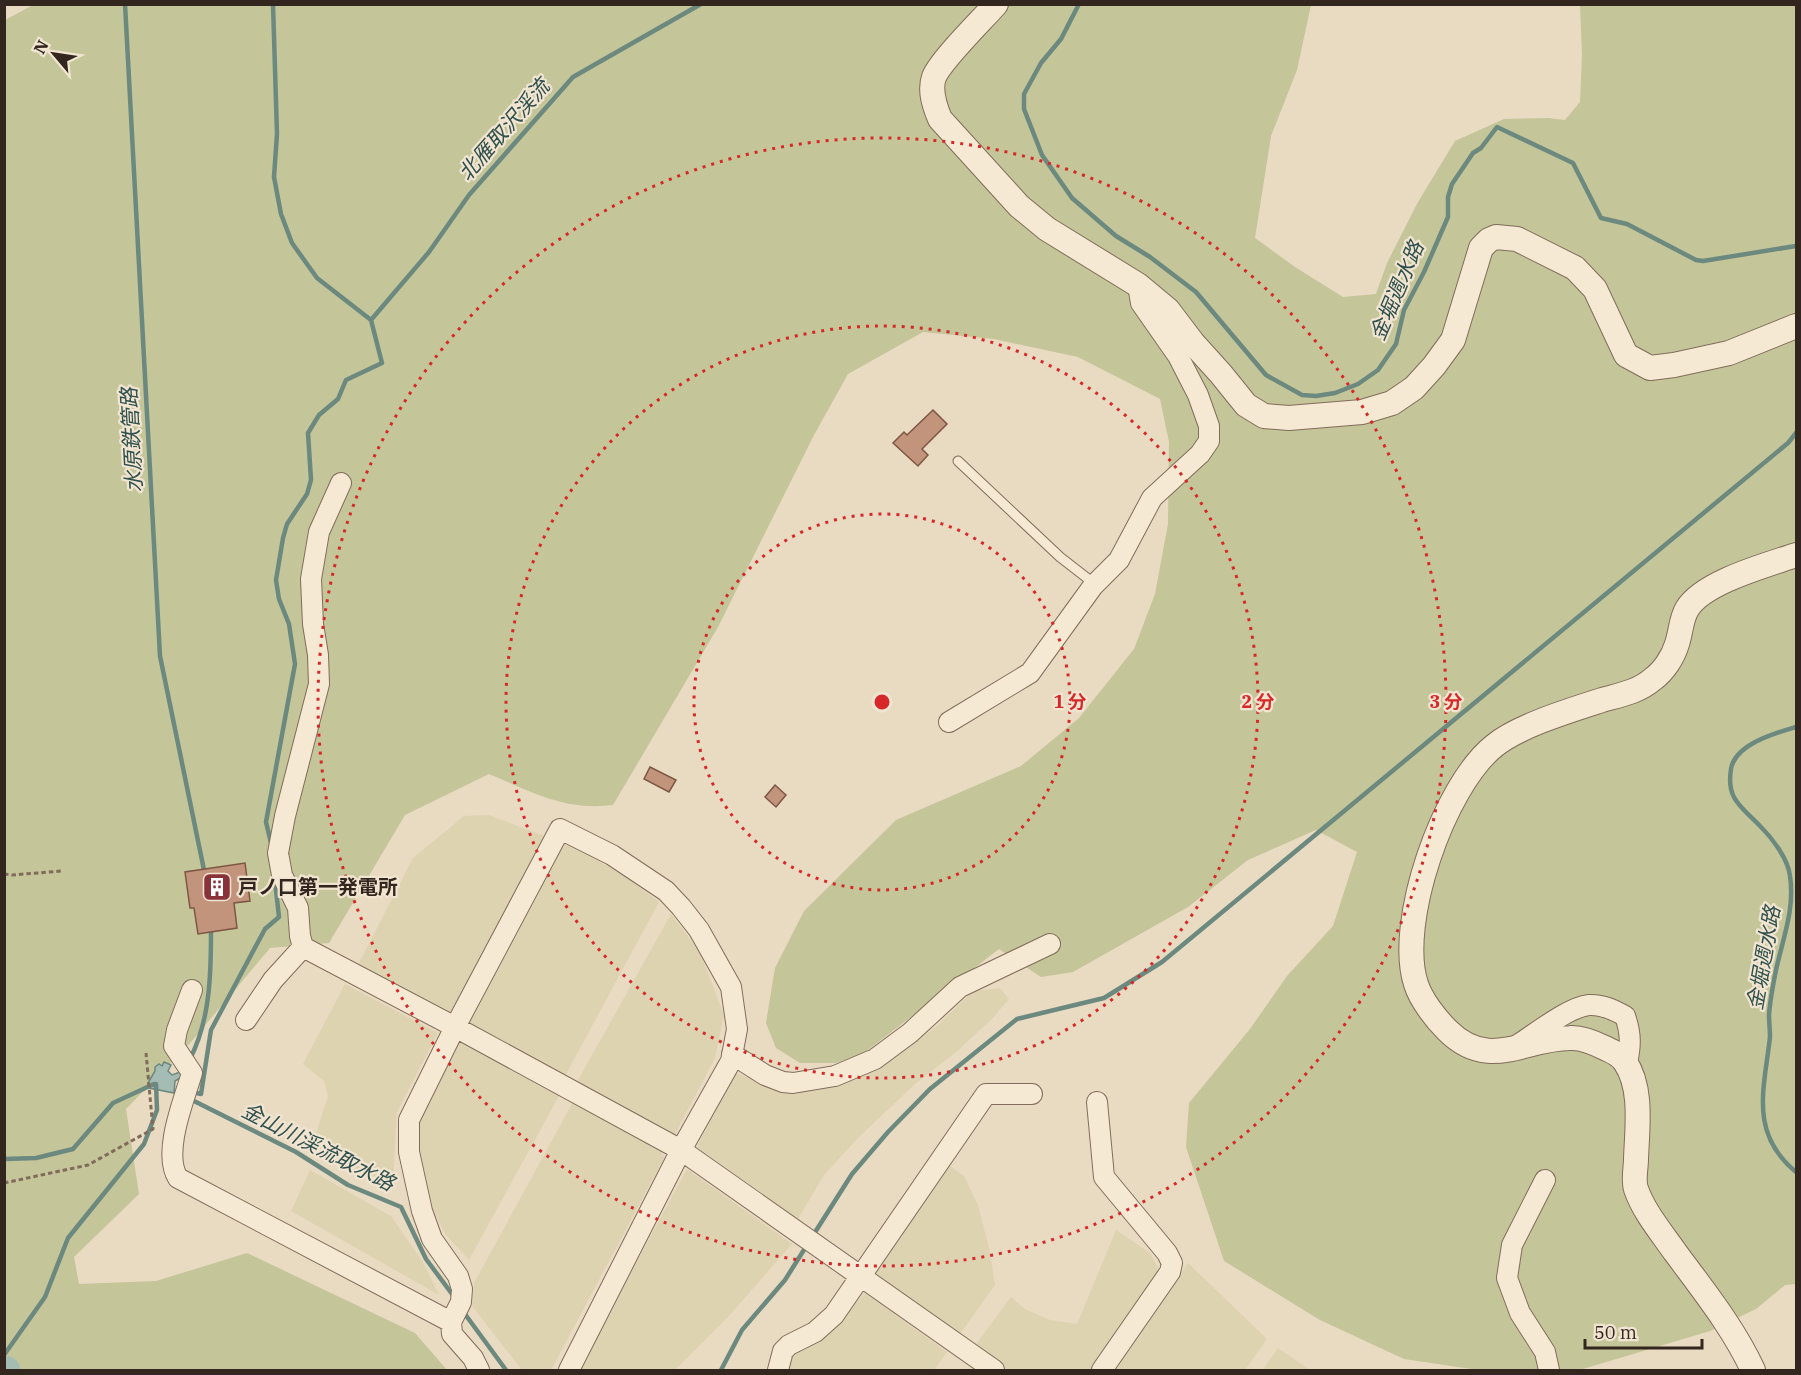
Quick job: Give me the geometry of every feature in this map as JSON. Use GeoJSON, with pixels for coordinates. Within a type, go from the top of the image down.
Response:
{"type":"FeatureCollection","features":[{"type":"Feature","properties":{"kind":"street"},"geometry":{"type":"LineString","coordinates":[[996,4],[934,78],[933,101],[940,119],[1019,206],[1047,229],[1138,285],[1168,310],[1246,405],[1264,416],[1289,418],[1362,412],[1392,403],[1414,388],[1453,340],[1481,248],[1496,237],[1517,238],[1575,268],[1595,289],[1626,355],[1650,368],[1729,353],[1797,326]]}},
{"type":"Feature","properties":{"kind":"street"},"geometry":{"type":"LineString","coordinates":[[949,722],[1030,673],[1093,586],[1119,560],[1152,498],[1200,454],[1209,441],[1209,426],[1198,395],[1178,356],[1141,303],[1138,285]]}},
{"type":"Feature","properties":{"kind":"street"},"geometry":{"type":"LineString","coordinates":[[341,483],[319,532],[311,579],[313,624],[320,684],[285,816],[279,853],[282,875],[298,908],[303,947],[681,1150],[994,1371]]}},
{"type":"Feature","properties":{"kind":"street"},"geometry":{"type":"LineString","coordinates":[[1753,1371],[1734,1334],[1646,1211],[1634,1186],[1636,1092],[1626,1063],[1619,1054],[1574,1037],[1555,1039],[1509,1051],[1477,1049],[1458,1040],[1445,1028],[1417,986],[1411,951],[1414,912],[1423,872],[1444,821],[1465,781],[1494,745],[1570,710],[1639,689],[1654,679],[1667,664],[1677,646],[1686,611],[1693,601],[1716,584],[1797,555]]}},
{"type":"Feature","properties":{"kind":"street"},"geometry":{"type":"LineString","coordinates":[[479,1371],[473,1358],[452,1334],[452,1322],[461,1302],[462,1289],[458,1276],[432,1239],[422,1211],[409,1152],[409,1120],[455,1027],[560,829],[612,855],[666,891],[681,907],[699,930],[731,987],[737,1029],[731,1061],[681,1150],[569,1371]]}},
{"type":"Feature","properties":{"kind":"street"},"geometry":{"type":"LineString","coordinates":[[732,1054],[765,1075],[783,1082],[794,1083],[835,1076],[875,1059],[910,1033],[960,987],[1050,944]]}},
{"type":"Feature","properties":{"kind":"street"},"geometry":{"type":"LineString","coordinates":[[246,1020],[273,980],[303,947]]}},
{"type":"Feature","properties":{"kind":"street"},"geometry":{"type":"LineString","coordinates":[[192,990],[177,1030],[174,1046],[192,1073],[173,1143],[172,1161],[178,1178],[452,1322]]}},
{"type":"Feature","properties":{"kind":"street"},"geometry":{"type":"LineString","coordinates":[[1509,1051],[1562,1016],[1588,1005],[1609,1007],[1625,1016],[1630,1030],[1630,1049],[1626,1063]]}},
{"type":"Feature","properties":{"kind":"street"},"geometry":{"type":"LineString","coordinates":[[778,1371],[783,1351],[789,1345],[815,1332],[834,1315],[987,1094],[1032,1094]]}},
{"type":"Feature","properties":{"kind":"street"},"geometry":{"type":"LineString","coordinates":[[1097,1102],[1104,1177],[1167,1253],[1172,1263],[1170,1272],[1102,1371]]}},
{"type":"Feature","properties":{"kind":"street"},"geometry":{"type":"LineString","coordinates":[[1545,1180],[1512,1245],[1507,1278],[1520,1312],[1545,1352],[1549,1371]]}},
{"type":"Feature","properties":{"kind":"lane"},"geometry":{"type":"LineString","coordinates":[[958,461],[1060,556],[1088,578],[1093,586]]}},
{"type":"Feature","properties":{"kind":"path"},"geometry":{"type":"LineString","coordinates":[[4,874],[62,870]]}},
{"type":"Feature","properties":{"kind":"path"},"geometry":{"type":"LineString","coordinates":[[4,1183],[88,1165],[153,1129],[146,1053]]}},
{"type":"Feature","properties":{"kind":"shaded area"},"geometry":{"type":"Polygon","coordinates":[[[489,815],[547,837],[452,1016],[358,965],[413,858],[464,816],[489,815]]]}},
{"type":"Feature","properties":{"kind":"shaded area"},"geometry":{"type":"Polygon","coordinates":[[[564,840],[629,879],[659,902],[565,1076],[467,1025],[564,840]]]}},
{"type":"Feature","properties":{"kind":"shaded area"},"geometry":{"type":"Polygon","coordinates":[[[671,914],[700,952],[724,1015],[715,1058],[674,1136],[577,1082],[671,914]]]}},
{"type":"Feature","properties":{"kind":"shaded area"},"geometry":{"type":"Polygon","coordinates":[[[345,984],[438,1033],[397,1112],[393,1184],[341,1163],[313,1143],[328,1096],[324,1081],[303,1064],[345,984]]]}},
{"type":"Feature","properties":{"kind":"shaded area"},"geometry":{"type":"Polygon","coordinates":[[[1000,988],[1009,999],[992,1019],[956,1052],[915,1084],[857,1139],[824,1175],[798,1219],[697,1147],[735,1072],[780,1091],[820,1090],[867,1074],[936,1027],[973,991],[1000,988]]]}},
{"type":"Feature","properties":{"kind":"shaded area"},"geometry":{"type":"Polygon","coordinates":[[[458,1041],[560,1094],[469,1260],[446,1235],[431,1207],[419,1157],[419,1125],[424,1110],[458,1041]]]}},
{"type":"Feature","properties":{"kind":"shaded area"},"geometry":{"type":"Polygon","coordinates":[[[164,1062],[171,1065],[168,1071],[172,1075],[183,1071],[185,1075],[175,1081],[174,1093],[149,1088],[148,1083],[155,1067],[159,1064],[162,1066],[164,1062]]]}},
{"type":"Feature","properties":{"kind":"shaded area"},"geometry":{"type":"Polygon","coordinates":[[[573,1102],[659,1147],[664,1158],[551,1370],[522,1370],[472,1306],[474,1283],[573,1102]]]}},
{"type":"Feature","properties":{"kind":"shaded area"},"geometry":{"type":"Polygon","coordinates":[[[947,1164],[964,1176],[978,1205],[990,1252],[995,1285],[960,1334],[872,1274],[947,1164]]]}},
{"type":"Feature","properties":{"kind":"shaded area"},"geometry":{"type":"Polygon","coordinates":[[[687,1169],[792,1244],[728,1317],[675,1370],[578,1370],[687,1169]]]}},
{"type":"Feature","properties":{"kind":"shaded area"},"geometry":{"type":"Polygon","coordinates":[[[310,1170],[391,1216],[424,1264],[439,1295],[291,1211],[310,1170]]]}},
{"type":"Feature","properties":{"kind":"shaded area"},"geometry":{"type":"Polygon","coordinates":[[[1116,1230],[1150,1253],[1159,1270],[1090,1370],[1009,1370],[974,1347],[1011,1297],[1025,1309],[1050,1320],[1077,1324],[1116,1230]]]}},
{"type":"Feature","properties":{"kind":"shaded area"},"geometry":{"type":"Polygon","coordinates":[[[1188,1263],[1267,1339],[1245,1370],[1115,1370],[1188,1263]]]}},
{"type":"Feature","properties":{"kind":"shaded area"},"geometry":{"type":"Polygon","coordinates":[[[865,1293],[947,1352],[934,1370],[784,1370],[790,1353],[837,1323],[865,1293]]]}},
{"type":"Feature","properties":{"kind":"shaded area"},"geometry":{"type":"Polygon","coordinates":[[[1278,1348],[1310,1370],[1263,1370],[1278,1348]]]}},
{"type":"Feature","properties":{"kind":"green space"},"geometry":{"type":"Polygon","coordinates":[[[35,4],[1311,5],[1297,70],[1271,136],[1255,238],[1295,267],[1343,297],[1376,294],[1387,263],[1418,202],[1455,141],[1504,119],[1565,120],[1580,102],[1582,55],[1580,5],[1796,5],[1796,1284],[1785,1285],[1756,1309],[1710,1331],[1583,1369],[1478,1370],[1404,1359],[1320,1320],[1224,1261],[1186,1147],[1189,1103],[1250,1029],[1287,976],[1333,926],[1357,852],[1316,830],[1248,860],[1188,907],[1073,972],[1041,977],[999,949],[864,1053],[836,1063],[800,1063],[776,1048],[766,1023],[775,968],[804,911],[896,820],[1021,766],[1079,718],[1134,649],[1155,594],[1168,524],[1169,442],[1160,399],[1078,357],[994,339],[923,332],[848,374],[814,435],[718,627],[613,805],[564,803],[489,774],[405,815],[329,943],[270,948],[191,1042],[126,1109],[139,1194],[74,1257],[79,1284],[156,1281],[247,1253],[415,1333],[447,1370],[5,1370],[5,20],[35,4]]]}},
{"type":"Feature","properties":{"kind":"building"},"geometry":{"type":"Polygon","coordinates":[[[933,410],[947,424],[922,449],[928,455],[918,466],[893,443],[904,432],[907,435],[933,410]]]}},
{"type":"Feature","properties":{"kind":"building"},"geometry":{"type":"Polygon","coordinates":[[[650,767],[676,780],[669,792],[644,779],[650,767]]]}},
{"type":"Feature","properties":{"kind":"building"},"geometry":{"type":"Polygon","coordinates":[[[775,785],[786,795],[776,807],[765,797],[775,785]]]}},
{"type":"Feature","properties":{"kind":"building","name":"戸ノ口第一発電所"},"geometry":{"type":"Polygon","coordinates":[[[245,863],[250,901],[234,903],[237,928],[198,934],[194,908],[190,908],[185,872],[245,863]]]}},
{"type":"Feature","properties":{"kind":"waterway","name":"水原鉄管路"},"geometry":{"type":"LineString","coordinates":[[125,4],[160,656],[204,870]]}},
{"type":"Feature","properties":{"kind":"waterway"},"geometry":{"type":"LineString","coordinates":[[271,843],[266,822],[295,664],[289,624],[279,599],[276,580],[283,538],[287,524],[307,494],[311,480],[308,433],[319,415],[338,399],[346,380],[382,363],[371,320],[317,278],[292,243],[281,214],[274,177],[277,134],[273,4]]}},
{"type":"Feature","properties":{"kind":"waterway","name":"北雁取沢渓流"},"geometry":{"type":"LineString","coordinates":[[371,320],[429,252],[469,195],[573,77],[701,4]]}},
{"type":"Feature","properties":{"kind":"waterway","name":"金堀週水路"},"geometry":{"type":"LineString","coordinates":[[1079,4],[1061,39],[1041,63],[1024,94],[1024,109],[1042,155],[1072,198],[1116,236],[1150,257],[1196,292],[1266,375],[1302,395],[1316,396],[1335,393],[1358,384],[1378,370],[1396,344],[1404,310],[1424,272],[1448,217],[1448,197],[1452,184],[1473,153],[1481,148],[1497,127],[1573,163],[1601,218],[1627,224],[1696,260],[1703,261],[1796,246]]}},
{"type":"Feature","properties":{"kind":"waterway"},"geometry":{"type":"LineString","coordinates":[[812,1237],[852,1174],[888,1132],[930,1089],[1017,1019],[1104,998],[1162,962],[1788,443],[1796,433]]}},
{"type":"Feature","properties":{"kind":"waterway","name":"金堀週水路"},"geometry":{"type":"LineString","coordinates":[[1796,727],[1768,736],[1748,746],[1734,760],[1730,780],[1733,796],[1775,843],[1789,870],[1790,912],[1770,1004],[1770,1037],[1763,1110],[1771,1142],[1781,1157],[1796,1172]]}},
{"type":"Feature","properties":{"kind":"waterway"},"geometry":{"type":"LineString","coordinates":[[192,1092],[201,1094],[211,1030],[265,929],[279,917],[275,881]]}},
{"type":"Feature","properties":{"kind":"waterway"},"geometry":{"type":"LineString","coordinates":[[190,1059],[202,1029],[208,997],[211,932]]}},
{"type":"Feature","properties":{"kind":"waterway"},"geometry":{"type":"LineString","coordinates":[[4,1159],[36,1158],[73,1149],[113,1103],[154,1084]]}},
{"type":"Feature","properties":{"kind":"waterway"},"geometry":{"type":"LineString","coordinates":[[4,1355],[45,1297],[68,1238],[144,1144],[157,1110],[156,1084]]}},
{"type":"Feature","properties":{"kind":"waterway","name":"金山川渓流取水路"},"geometry":{"type":"LineString","coordinates":[[188,1098],[296,1152],[348,1185],[401,1207],[426,1259],[455,1298]]}},
{"type":"Feature","properties":{"kind":"waterway"},"geometry":{"type":"LineString","coordinates":[[721,1370],[742,1330],[785,1280],[807,1245]]}},
{"type":"Feature","properties":{"kind":"waterway","name":"金山川渓流取水路"},"geometry":{"type":"LineString","coordinates":[[462,1310],[506,1370]]}},
{"type":"Feature","properties":{"kind":"place","name":"戸ノ口第一発電所"},"geometry":{"type":"Point","coordinates":[217,887]}}]}
